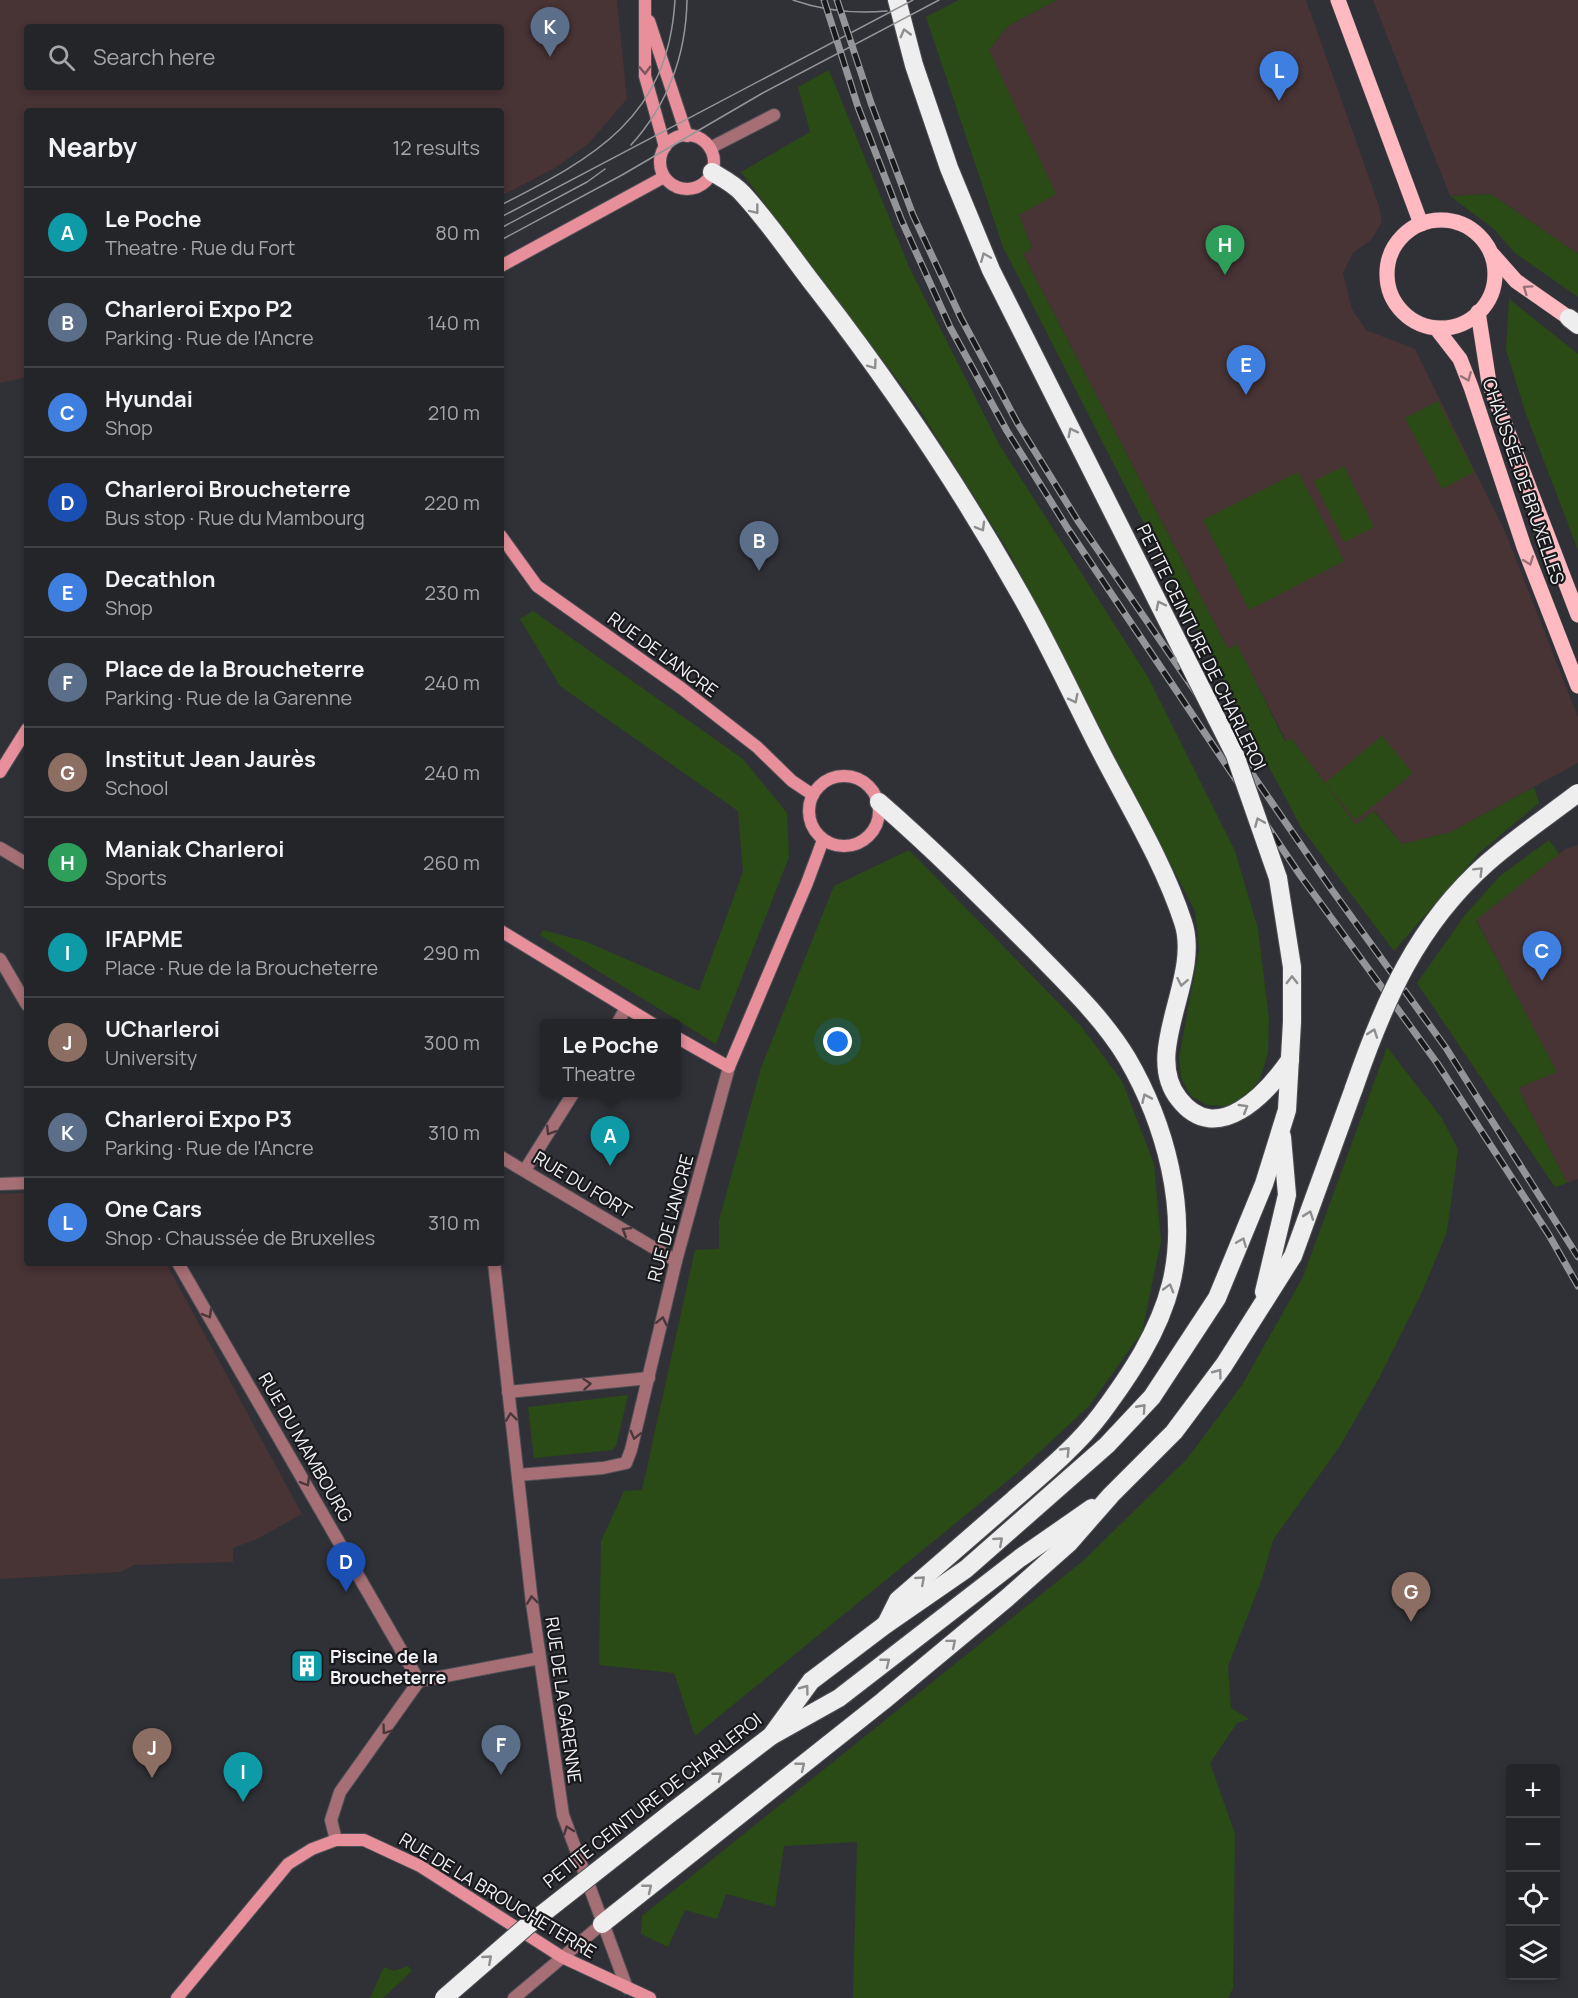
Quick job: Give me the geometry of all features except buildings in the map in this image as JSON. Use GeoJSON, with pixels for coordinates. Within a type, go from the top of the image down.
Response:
{"type":"FeatureCollection","features":[{"type":"Feature","properties":{"kind":"highway","name":"PETITE CEINTURE DE CHARLEROI"},"geometry":{"type":"LineString","coordinates":[[444,1998],[527,1926],[771,1736],[811,1681],[974,1562],[1107,1445],[1152,1397],[1218,1298],[1264,1184],[1287,1110],[1292,1038],[1292,967],[1278,878],[1235,755],[991,270],[949,168],[914,66],[897,0]]}},
{"type":"Feature","properties":{"kind":"highway"},"geometry":{"type":"LineString","coordinates":[[712,172],[740,190],[838,316],[955,484],[1022,596],[1156,861],[1184,925],[1188,942],[1187,961],[1167,1053],[1166,1073],[1177,1098],[1186,1107],[1203,1116],[1231,1115],[1247,1109],[1274,1084],[1290,1060]]}},
{"type":"Feature","properties":{"kind":"highway"},"geometry":{"type":"LineString","coordinates":[[603,1924],[883,1701],[1007,1598],[1069,1543],[1111,1495],[1174,1432],[1224,1365],[1293,1256],[1378,1019],[1401,970],[1431,925],[1488,862],[1578,794]]}},
{"type":"Feature","properties":{"kind":"highway"},"geometry":{"type":"LineString","coordinates":[[879,802],[951,866],[1056,972],[1111,1035],[1128,1060],[1168,1159],[1175,1203],[1177,1239],[1171,1284],[1157,1322],[1139,1360],[1099,1417],[1045,1472],[898,1600],[885,1625]]}},
{"type":"Feature","properties":{"kind":"highway"},"geometry":{"type":"LineString","coordinates":[[1262,1303],[1287,1195],[1282,1129]]}},
{"type":"Feature","properties":{"kind":"highway"},"geometry":{"type":"LineString","coordinates":[[771,1736],[839,1698],[1020,1558],[1111,1495]]}},
{"type":"Feature","properties":{"kind":"main road"},"geometry":{"type":"LineString","coordinates":[[1338,0],[1421,224],[1436,220],[1452,220],[1467,226],[1482,237],[1492,253],[1516,281],[1573,321]]}},
{"type":"Feature","properties":{"kind":"main road","name":"CHAUSSÉE DE BRUXELLES"},"geometry":{"type":"LineString","coordinates":[[1421,224],[1399,240],[1389,261],[1387,276],[1396,303],[1408,316],[1436,328],[1460,359],[1524,547],[1578,686]]}},
{"type":"Feature","properties":{"kind":"main road"},"geometry":{"type":"LineString","coordinates":[[1436,328],[1462,324],[1478,312],[1491,294],[1495,281],[1492,253]]}},
{"type":"Feature","properties":{"kind":"main road","name":"CHAUSSÉE DE BRUXELLES"},"geometry":{"type":"LineString","coordinates":[[1478,312],[1489,383],[1578,615]]}},
{"type":"Feature","properties":{"kind":"street"},"geometry":{"type":"LineString","coordinates":[[645,6],[687,136]]}},
{"type":"Feature","properties":{"kind":"street"},"geometry":{"type":"LineString","coordinates":[[645,6],[645,76],[665,147]]}},
{"type":"Feature","properties":{"kind":"street"},"geometry":{"type":"LineString","coordinates":[[710,148],[774,115]]}},
{"type":"Feature","properties":{"kind":"street"},"geometry":{"type":"LineString","coordinates":[[687,136],[700,139],[710,148],[714,164],[712,172],[702,185],[686,189],[677,187],[664,177],[660,162],[665,147],[671,141],[687,136]]}},
{"type":"Feature","properties":{"kind":"street"},"geometry":{"type":"LineString","coordinates":[[504,264],[664,177]]}},
{"type":"Feature","properties":{"kind":"street","name":"RUE DE L'ANCRE"},"geometry":{"type":"LineString","coordinates":[[504,540],[537,586],[681,688],[757,747],[792,781],[813,795]]}},
{"type":"Feature","properties":{"kind":"street"},"geometry":{"type":"LineString","coordinates":[[0,772],[24,734]]}},
{"type":"Feature","properties":{"kind":"street"},"geometry":{"type":"LineString","coordinates":[[842,776],[865,782],[879,802],[880,814],[877,825],[862,842],[841,847],[823,840],[811,823],[810,804],[813,795],[820,785],[842,776]]}},
{"type":"Feature","properties":{"kind":"street","name":"RUE DE L'ANCRE"},"geometry":{"type":"LineString","coordinates":[[649,1378],[676,1261],[729,1067],[823,840]]}},
{"type":"Feature","properties":{"kind":"street"},"geometry":{"type":"LineString","coordinates":[[4,850],[24,862]]}},
{"type":"Feature","properties":{"kind":"street"},"geometry":{"type":"LineString","coordinates":[[504,933],[646,1019]]}},
{"type":"Feature","properties":{"kind":"street"},"geometry":{"type":"LineString","coordinates":[[0,959],[24,1000]]}},
{"type":"Feature","properties":{"kind":"street"},"geometry":{"type":"LineString","coordinates":[[619,1019],[626,1008]]}},
{"type":"Feature","properties":{"kind":"street"},"geometry":{"type":"LineString","coordinates":[[681,1040],[729,1067]]}},
{"type":"Feature","properties":{"kind":"street"},"geometry":{"type":"LineString","coordinates":[[525,1170],[571,1097]]}},
{"type":"Feature","properties":{"kind":"street","name":"RUE DU FORT"},"geometry":{"type":"LineString","coordinates":[[504,1159],[676,1261]]}},
{"type":"Feature","properties":{"kind":"street"},"geometry":{"type":"LineString","coordinates":[[0,1184],[24,1183]]}},
{"type":"Feature","properties":{"kind":"street","name":"RUE DU MAMBOURG"},"geometry":{"type":"LineString","coordinates":[[180,1266],[419,1682]]}},
{"type":"Feature","properties":{"kind":"street","name":"RUE DE LA GARENNE"},"geometry":{"type":"LineString","coordinates":[[494,1266],[540,1658],[563,1815],[627,1988]]}},
{"type":"Feature","properties":{"kind":"street"},"geometry":{"type":"LineString","coordinates":[[508,1392],[649,1378],[626,1463],[603,1468],[518,1475]]}},
{"type":"Feature","properties":{"kind":"street"},"geometry":{"type":"LineString","coordinates":[[336,1840],[331,1820],[340,1792],[419,1682],[540,1658]]}},
{"type":"Feature","properties":{"kind":"street","name":"RUE DE LA BROUCHETERRE"},"geometry":{"type":"LineString","coordinates":[[177,1998],[288,1864],[312,1849],[336,1840],[364,1840],[393,1852],[562,1957],[650,1998]]}},
{"type":"Feature","properties":{"kind":"street"},"geometry":{"type":"LineString","coordinates":[[514,1998],[603,1924]]}},
{"type":"Feature","properties":{"kind":"shaded area"},"geometry":{"type":"Polygon","coordinates":[[[0,0],[617,0],[627,99],[588,144],[555,168],[504,194],[504,108],[24,108],[24,378],[0,383],[0,0]]]}},
{"type":"Feature","properties":{"kind":"shaded area"},"geometry":{"type":"Polygon","coordinates":[[[1057,0],[1306,0],[1379,206],[1382,222],[1371,240],[1353,253],[1343,273],[1352,309],[1366,330],[1415,349],[1506,534],[1578,717],[1578,763],[1451,832],[1402,844],[1375,811],[1356,825],[1292,739],[1286,741],[1237,645],[1228,649],[1023,254],[1032,248],[1019,216],[989,50],[1008,26],[1057,0]]]}},
{"type":"Feature","properties":{"kind":"shaded area"},"geometry":{"type":"Polygon","coordinates":[[[1373,0],[1578,0],[1578,254],[1491,194],[1450,196],[1373,0]]]}},
{"type":"Feature","properties":{"kind":"shaded area"},"geometry":{"type":"Polygon","coordinates":[[[1578,845],[1578,1179],[1567,1183],[1518,1088],[1556,1072],[1476,919],[1565,849],[1578,845]]]}},
{"type":"Feature","properties":{"kind":"shaded area"},"geometry":{"type":"Polygon","coordinates":[[[24,1193],[24,1266],[168,1266],[302,1514],[257,1539],[233,1548],[233,1562],[134,1565],[121,1572],[0,1579],[0,1194],[24,1193]]]}},
{"type":"Feature","properties":{"kind":"green space"},"geometry":{"type":"Polygon","coordinates":[[[959,0],[1057,0],[1008,26],[989,50],[1056,194],[1019,215],[1032,248],[1023,254],[1228,649],[1237,644],[1285,741],[1292,739],[1356,825],[1374,811],[1402,844],[1451,832],[1534,787],[1539,803],[1479,853],[1394,951],[1302,829],[1003,247],[926,17],[959,0]]]}},
{"type":"Feature","properties":{"kind":"green space"},"geometry":{"type":"Polygon","coordinates":[[[829,70],[910,269],[1000,446],[1148,677],[1235,851],[1258,929],[1269,1019],[1268,1053],[1260,1079],[1243,1100],[1225,1106],[1207,1105],[1191,1096],[1181,1078],[1179,1057],[1199,950],[1195,911],[1009,552],[916,404],[741,172],[810,132],[798,87],[829,70]]]}},
{"type":"Feature","properties":{"kind":"green space"},"geometry":{"type":"Polygon","coordinates":[[[1491,194],[1578,254],[1578,297],[1515,253],[1494,229],[1450,196],[1491,194]]]}},
{"type":"Feature","properties":{"kind":"green space"},"geometry":{"type":"Polygon","coordinates":[[[1509,299],[1578,354],[1578,550],[1526,414],[1506,350],[1509,299]]]}},
{"type":"Feature","properties":{"kind":"green space"},"geometry":{"type":"Polygon","coordinates":[[[1438,401],[1474,472],[1442,489],[1405,418],[1438,401]]]}},
{"type":"Feature","properties":{"kind":"green space"},"geometry":{"type":"Polygon","coordinates":[[[1344,466],[1374,527],[1344,542],[1314,481],[1344,466]]]}},
{"type":"Feature","properties":{"kind":"green space"},"geometry":{"type":"Polygon","coordinates":[[[1298,472],[1344,561],[1249,610],[1203,520],[1298,472]]]}},
{"type":"Feature","properties":{"kind":"green space"},"geometry":{"type":"Polygon","coordinates":[[[533,611],[743,759],[787,813],[789,857],[716,1044],[681,1022],[681,1019],[676,1019],[540,935],[543,930],[587,942],[699,991],[743,872],[738,811],[560,686],[520,619],[533,611]]]}},
{"type":"Feature","properties":{"kind":"green space"},"geometry":{"type":"Polygon","coordinates":[[[1382,736],[1413,773],[1356,820],[1325,783],[1382,736]]]}},
{"type":"Feature","properties":{"kind":"green space"},"geometry":{"type":"Polygon","coordinates":[[[1549,840],[1559,854],[1476,920],[1557,1072],[1518,1088],[1567,1183],[1555,1187],[1417,983],[1465,915],[1500,876],[1549,840]]]}},
{"type":"Feature","properties":{"kind":"green space"},"geometry":{"type":"Polygon","coordinates":[[[909,850],[1080,1025],[1122,1081],[1154,1164],[1161,1241],[1142,1332],[1090,1405],[1017,1473],[695,1736],[674,1673],[599,1665],[601,1541],[624,1491],[642,1490],[695,1250],[719,1249],[719,1220],[761,1068],[834,886],[909,850]]]}},
{"type":"Feature","properties":{"kind":"green space"},"geometry":{"type":"Polygon","coordinates":[[[1387,1047],[1441,1117],[1458,1149],[1447,1232],[1422,1292],[1379,1378],[1340,1446],[1273,1540],[1262,1579],[1228,1666],[1231,1708],[1249,1719],[1237,1723],[1210,1763],[1235,1834],[1233,1988],[1228,1998],[853,1998],[857,1842],[784,1846],[775,1907],[726,1894],[717,1919],[685,1910],[668,1947],[641,1934],[642,1916],[1084,1560],[1187,1459],[1242,1385],[1303,1277],[1387,1047]]]}},
{"type":"Feature","properties":{"kind":"green space"},"geometry":{"type":"Polygon","coordinates":[[[628,1395],[616,1446],[612,1450],[534,1458],[528,1407],[628,1395]]]}},
{"type":"Feature","properties":{"kind":"green space"},"geometry":{"type":"Polygon","coordinates":[[[408,1966],[412,1971],[383,1998],[370,1998],[384,1967],[394,1971],[408,1966]]]}},
{"type":"Feature","properties":{"kind":"tram line"},"geometry":{"type":"LineString","coordinates":[[504,203],[567,169],[596,150],[621,129],[642,104],[658,75],[669,41],[675,0]]}},
{"type":"Feature","properties":{"kind":"tram line"},"geometry":{"type":"LineString","coordinates":[[631,145],[656,112],[673,77],[683,40],[687,0]]}},
{"type":"Feature","properties":{"kind":"tram line"},"geometry":{"type":"LineString","coordinates":[[793,0],[839,11],[887,11]]}},
{"type":"Feature","properties":{"kind":"tram line"},"geometry":{"type":"LineString","coordinates":[[504,215],[913,0]]}},
{"type":"Feature","properties":{"kind":"tram line"},"geometry":{"type":"LineString","coordinates":[[504,238],[622,175],[761,94],[939,0]]}},
{"type":"Feature","properties":{"kind":"tram line"},"geometry":{"type":"LineString","coordinates":[[504,226],[587,182],[605,169]]}},
{"type":"Feature","properties":{"kind":"railway"},"geometry":{"type":"LineString","coordinates":[[824,0],[858,107],[901,219],[950,327],[1007,431],[1068,529],[1300,875],[1437,1063],[1549,1235],[1578,1286]]}},
{"type":"Feature","properties":{"kind":"railway"},"geometry":{"type":"LineString","coordinates":[[837,0],[871,103],[913,215],[961,318],[1018,424],[1078,521],[1332,890],[1446,1048],[1578,1257]]}},
{"type":"Feature","properties":{"kind":"place","name":"Charleroi Expo P3"},"geometry":{"type":"Point","coordinates":[550,57]}},
{"type":"Feature","properties":{"kind":"place","name":"One Cars"},"geometry":{"type":"Point","coordinates":[1279,101]}},
{"type":"Feature","properties":{"kind":"place","name":"Maniak Charleroi"},"geometry":{"type":"Point","coordinates":[1225,275]}},
{"type":"Feature","properties":{"kind":"place","name":"Decathlon"},"geometry":{"type":"Point","coordinates":[1246,395]}},
{"type":"Feature","properties":{"kind":"place","name":"Charleroi Expo P2"},"geometry":{"type":"Point","coordinates":[759,571]}},
{"type":"Feature","properties":{"kind":"place","name":"Hyundai"},"geometry":{"type":"Point","coordinates":[1542,981]}},
{"type":"Feature","properties":{"kind":"place","name":"Le Poche"},"geometry":{"type":"Point","coordinates":[610,1166]}},
{"type":"Feature","properties":{"kind":"place","name":"Charleroi Broucheterre"},"geometry":{"type":"Point","coordinates":[346,1592]}},
{"type":"Feature","properties":{"kind":"place","name":"Institut Jean Jaurès"},"geometry":{"type":"Point","coordinates":[1411,1622]}},
{"type":"Feature","properties":{"kind":"place","name":"Piscine de la Broucheterre"},"geometry":{"type":"Point","coordinates":[307,1666]}},
{"type":"Feature","properties":{"kind":"place","name":"Place de la Broucheterre"},"geometry":{"type":"Point","coordinates":[501,1775]}},
{"type":"Feature","properties":{"kind":"place","name":"UCharleroi"},"geometry":{"type":"Point","coordinates":[152,1778]}},
{"type":"Feature","properties":{"kind":"place","name":"IFAPME"},"geometry":{"type":"Point","coordinates":[243,1802]}}]}
